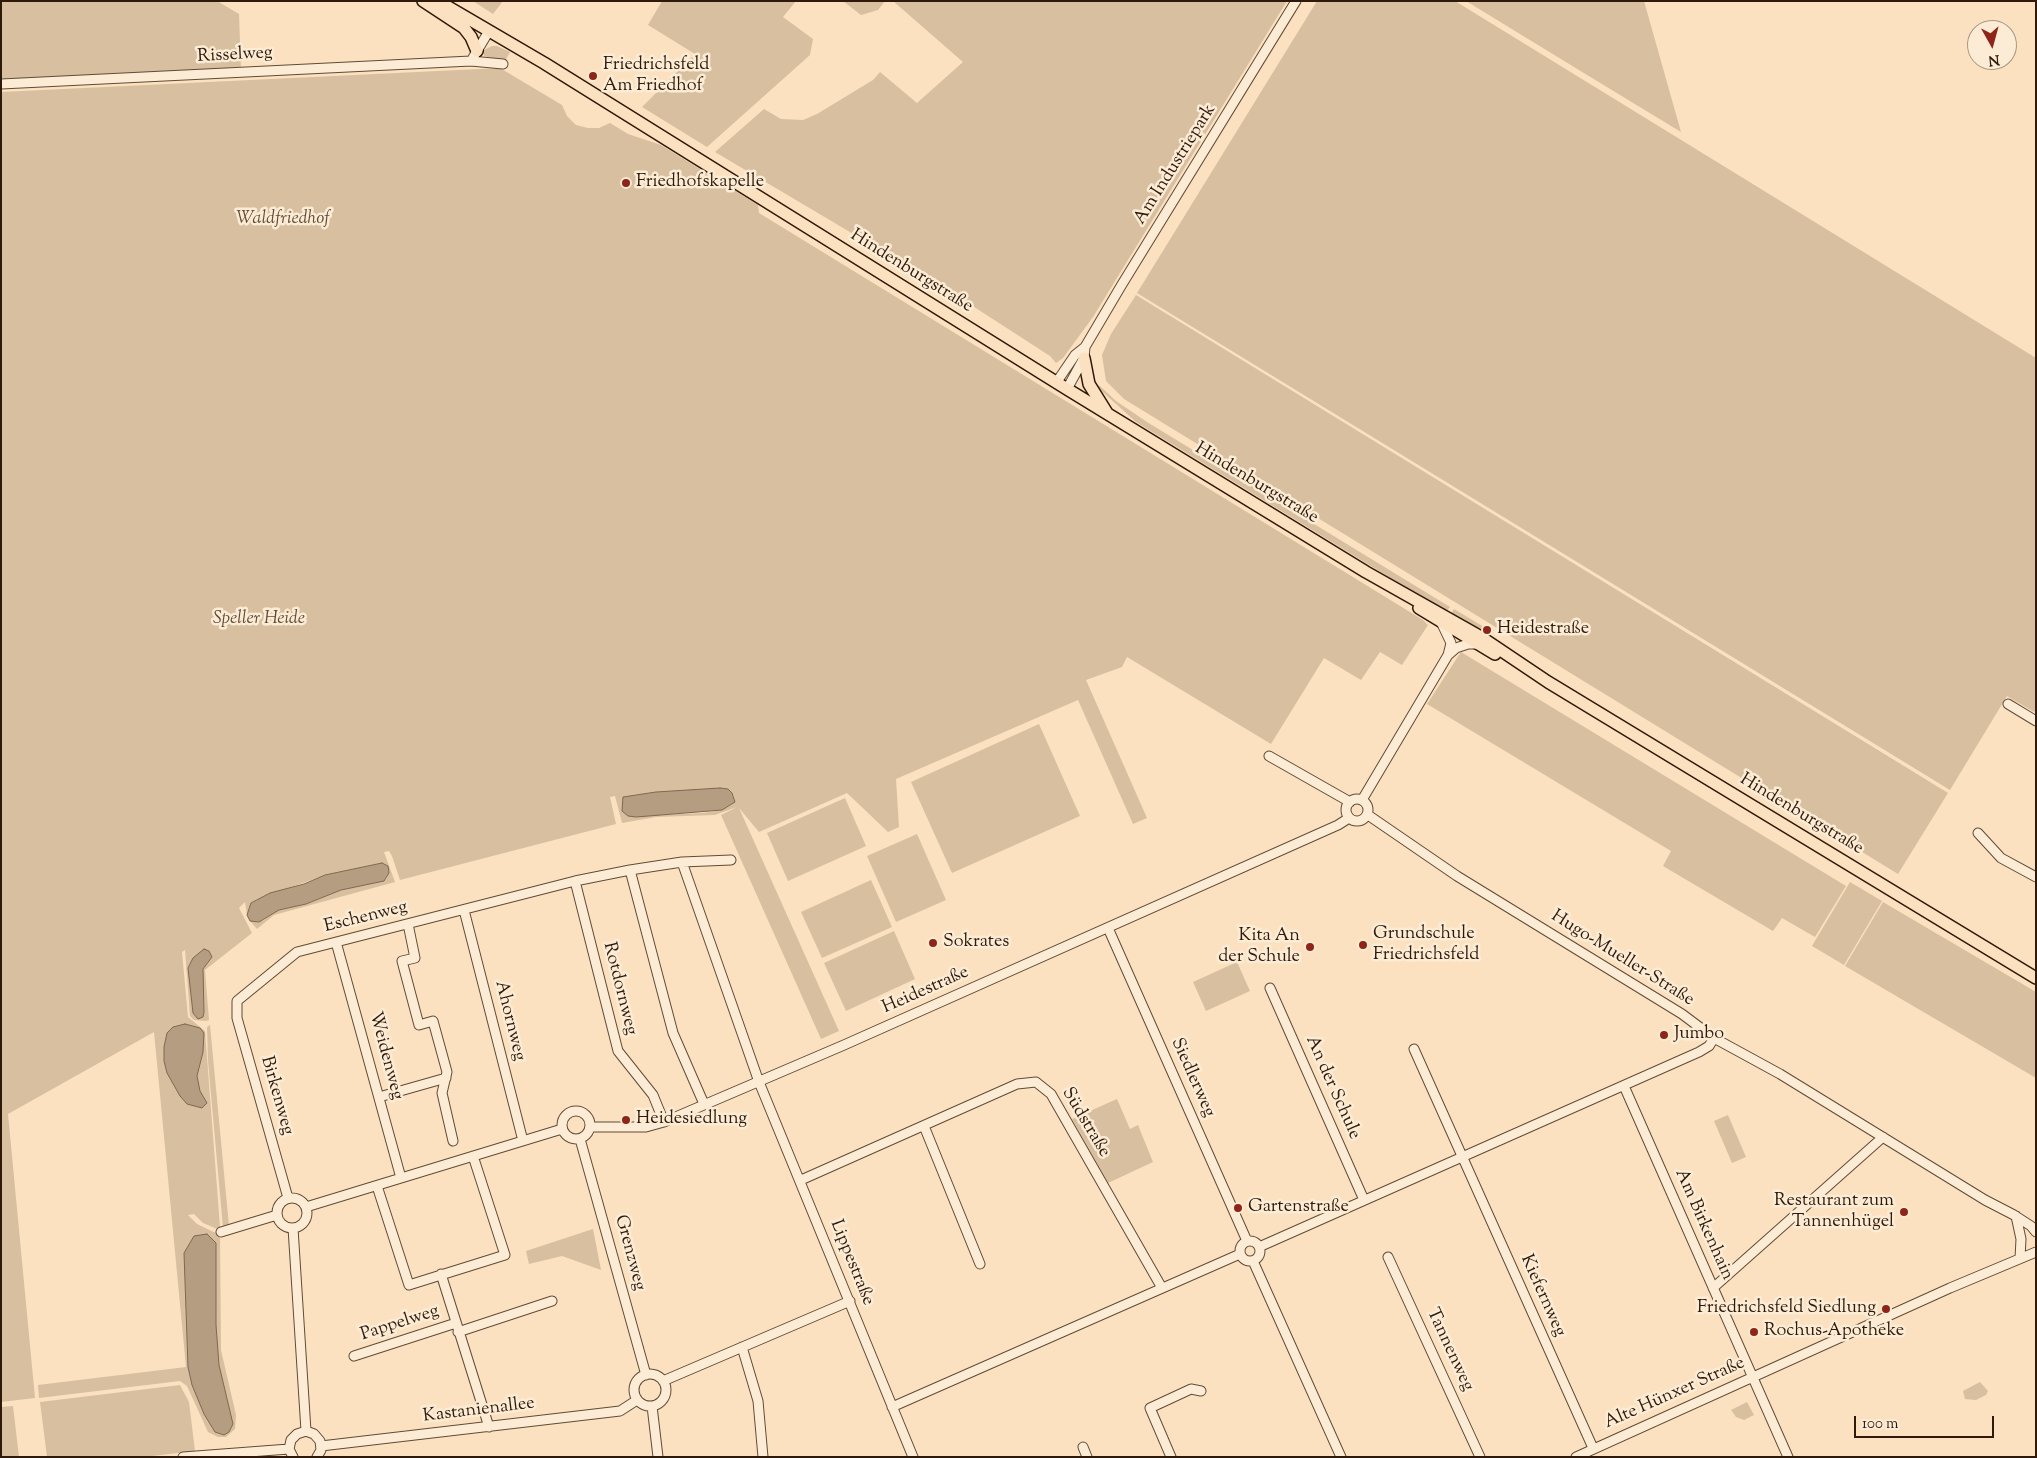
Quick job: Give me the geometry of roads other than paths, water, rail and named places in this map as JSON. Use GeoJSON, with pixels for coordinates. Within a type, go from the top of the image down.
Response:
{"type":"FeatureCollection","features":[{"type":"Feature","properties":{"kind":"main road"},"geometry":{"type":"LineString","coordinates":[[423,1],[464,28],[471,36],[474,56]]}},
{"type":"Feature","properties":{"kind":"main road","name":"Hindenburgstraße"},"geometry":{"type":"LineString","coordinates":[[438,1],[1067,390],[1366,572],[1474,632],[1548,682],[2036,978]]}},
{"type":"Feature","properties":{"kind":"main road"},"geometry":{"type":"LineString","coordinates":[[1085,353],[1089,384],[1108,414]]}},
{"type":"Feature","properties":{"kind":"main road","name":"Hindenburgstraße"},"geometry":{"type":"LineString","coordinates":[[1366,572],[1442,624],[1548,682]]}},
{"type":"Feature","properties":{"kind":"street","name":"Am Industriepark"},"geometry":{"type":"LineString","coordinates":[[1067,390],[1085,353],[1296,1]]}},
{"type":"Feature","properties":{"kind":"street"},"geometry":{"type":"LineString","coordinates":[[474,56],[489,31]]}},
{"type":"Feature","properties":{"kind":"street","name":"Risselweg"},"geometry":{"type":"LineString","coordinates":[[1,84],[474,56],[503,64]]}},
{"type":"Feature","properties":{"kind":"street","name":"Am Industriepark"},"geometry":{"type":"LineString","coordinates":[[1056,382],[1074,355],[1085,353]]}},
{"type":"Feature","properties":{"kind":"street"},"geometry":{"type":"LineString","coordinates":[[1362,800],[1448,655],[1451,643],[1442,624]]}},
{"type":"Feature","properties":{"kind":"street"},"geometry":{"type":"LineString","coordinates":[[1448,655],[1456,648],[1468,644],[1476,644]]}},
{"type":"Feature","properties":{"kind":"street"},"geometry":{"type":"LineString","coordinates":[[2008,704],[2036,721]]}},
{"type":"Feature","properties":{"kind":"street"},"geometry":{"type":"LineString","coordinates":[[1269,756],[1350,802]]}},
{"type":"Feature","properties":{"kind":"street"},"geometry":{"type":"LineString","coordinates":[[1349,818],[1346,812],[1350,802],[1356,799],[1362,800],[1368,805],[1368,815]]}},
{"type":"Feature","properties":{"kind":"street","name":"Heidestraße"},"geometry":{"type":"LineString","coordinates":[[591,1127],[646,1127],[664,1122],[1108,928],[1338,825],[1349,818],[1359,822],[1368,815]]}},
{"type":"Feature","properties":{"kind":"street","name":"Hugo-Mueller-Straße"},"geometry":{"type":"LineString","coordinates":[[1368,815],[1457,876],[1682,1014],[1714,1038],[1883,1137],[1985,1200],[2016,1216],[2031,1226],[2036,1232]]}},
{"type":"Feature","properties":{"kind":"street"},"geometry":{"type":"LineString","coordinates":[[1978,833],[2001,858],[2036,876]]}},
{"type":"Feature","properties":{"kind":"street"},"geometry":{"type":"LineString","coordinates":[[575,881],[682,862],[731,860]]}},
{"type":"Feature","properties":{"kind":"street"},"geometry":{"type":"LineString","coordinates":[[682,862],[759,1082]]}},
{"type":"Feature","properties":{"kind":"street"},"geometry":{"type":"LineString","coordinates":[[630,870],[673,1033],[704,1104]]}},
{"type":"Feature","properties":{"kind":"street","name":"Eschenweg"},"geometry":{"type":"LineString","coordinates":[[237,1001],[298,952],[575,881]]}},
{"type":"Feature","properties":{"kind":"street","name":"Rotdornweg"},"geometry":{"type":"LineString","coordinates":[[575,881],[618,1050],[654,1095],[664,1122]]}},
{"type":"Feature","properties":{"kind":"street","name":"Ahornweg"},"geometry":{"type":"LineString","coordinates":[[464,910],[523,1141]]}},
{"type":"Feature","properties":{"kind":"street"},"geometry":{"type":"LineString","coordinates":[[408,924],[415,958],[402,961],[419,1025],[433,1021],[447,1072],[442,1093],[453,1142]]}},
{"type":"Feature","properties":{"kind":"street","name":"Siedlerweg"},"geometry":{"type":"LineString","coordinates":[[1108,928],[1246,1241]]}},
{"type":"Feature","properties":{"kind":"street","name":"Weidenweg"},"geometry":{"type":"LineString","coordinates":[[336,942],[401,1178]]}},
{"type":"Feature","properties":{"kind":"street","name":"An der Schule"},"geometry":{"type":"LineString","coordinates":[[1270,988],[1364,1200]]}},
{"type":"Feature","properties":{"kind":"street","name":"Birkenweg"},"geometry":{"type":"LineString","coordinates":[[237,1001],[237,1018],[288,1198]]}},
{"type":"Feature","properties":{"kind":"street"},"geometry":{"type":"LineString","coordinates":[[1260,1247],[1699,1052],[1709,1046],[1714,1038]]}},
{"type":"Feature","properties":{"kind":"street"},"geometry":{"type":"LineString","coordinates":[[1414,1048],[1462,1156]]}},
{"type":"Feature","properties":{"kind":"street"},"geometry":{"type":"LineString","coordinates":[[379,1097],[446,1078]]}},
{"type":"Feature","properties":{"kind":"street","name":"Lippestraße"},"geometry":{"type":"LineString","coordinates":[[759,1082],[801,1180],[912,1457]]}},
{"type":"Feature","properties":{"kind":"street","name":"Südstraße"},"geometry":{"type":"LineString","coordinates":[[801,1180],[1017,1084],[1036,1082],[1051,1094],[1162,1288]]}},
{"type":"Feature","properties":{"kind":"street","name":"Am Birkenhain"},"geometry":{"type":"LineString","coordinates":[[1624,1086],[1788,1457]]}},
{"type":"Feature","properties":{"kind":"street"},"geometry":{"type":"LineString","coordinates":[[577,1111],[589,1118],[591,1127],[587,1134],[580,1139],[567,1137],[562,1129],[565,1116],[577,1111]]}},
{"type":"Feature","properties":{"kind":"street"},"geometry":{"type":"LineString","coordinates":[[924,1126],[980,1264]]}},
{"type":"Feature","properties":{"kind":"street"},"geometry":{"type":"LineString","coordinates":[[306,1208],[562,1129]]}},
{"type":"Feature","properties":{"kind":"street"},"geometry":{"type":"LineString","coordinates":[[1713,1288],[1883,1137]]}},
{"type":"Feature","properties":{"kind":"street","name":"Grenzweg"},"geometry":{"type":"LineString","coordinates":[[580,1139],[646,1375]]}},
{"type":"Feature","properties":{"kind":"street"},"geometry":{"type":"LineString","coordinates":[[377,1186],[409,1285],[505,1255],[473,1156]]}},
{"type":"Feature","properties":{"kind":"street","name":"Kiefernweg"},"geometry":{"type":"LineString","coordinates":[[1462,1156],[1593,1448]]}},
{"type":"Feature","properties":{"kind":"street"},"geometry":{"type":"LineString","coordinates":[[288,1198],[297,1199],[306,1208],[305,1221],[293,1228],[284,1226],[277,1215],[281,1203],[288,1198]]}},
{"type":"Feature","properties":{"kind":"street"},"geometry":{"type":"LineString","coordinates":[[221,1232],[277,1215]]}},
{"type":"Feature","properties":{"kind":"street"},"geometry":{"type":"LineString","coordinates":[[2016,1216],[2021,1239],[2020,1258]]}},
{"type":"Feature","properties":{"kind":"street"},"geometry":{"type":"LineString","coordinates":[[293,1228],[306,1431]]}},
{"type":"Feature","properties":{"kind":"street"},"geometry":{"type":"LineString","coordinates":[[1240,1254],[1242,1244],[1246,1241],[1252,1241],[1260,1247]]}},
{"type":"Feature","properties":{"kind":"street"},"geometry":{"type":"LineString","coordinates":[[1253,1261],[1260,1252],[1260,1247]]}},
{"type":"Feature","properties":{"kind":"street","name":"Alte Hünxer Straße"},"geometry":{"type":"LineString","coordinates":[[1576,1457],[2036,1252]]}},
{"type":"Feature","properties":{"kind":"street"},"geometry":{"type":"LineString","coordinates":[[892,1407],[1240,1254]]}},
{"type":"Feature","properties":{"kind":"street"},"geometry":{"type":"LineString","coordinates":[[1240,1254],[1248,1261],[1253,1261]]}},
{"type":"Feature","properties":{"kind":"street","name":"Tannenweg"},"geometry":{"type":"LineString","coordinates":[[1388,1257],[1480,1457]]}},
{"type":"Feature","properties":{"kind":"street"},"geometry":{"type":"LineString","coordinates":[[1253,1261],[1341,1457]]}},
{"type":"Feature","properties":{"kind":"street","name":"Pappelweg"},"geometry":{"type":"LineString","coordinates":[[441,1274],[489,1427]]}},
{"type":"Feature","properties":{"kind":"street"},"geometry":{"type":"LineString","coordinates":[[663,1381],[850,1301]]}},
{"type":"Feature","properties":{"kind":"street","name":"Pappelweg"},"geometry":{"type":"LineString","coordinates":[[354,1356],[552,1302]]}},
{"type":"Feature","properties":{"kind":"street"},"geometry":{"type":"LineString","coordinates":[[742,1347],[758,1401],[763,1457]]}},
{"type":"Feature","properties":{"kind":"street"},"geometry":{"type":"LineString","coordinates":[[646,1375],[655,1375],[663,1381],[666,1386],[665,1397],[658,1405],[644,1405],[637,1400],[635,1386],[641,1378],[646,1375]]}},
{"type":"Feature","properties":{"kind":"street"},"geometry":{"type":"LineString","coordinates":[[1171,1457],[1150,1408],[1191,1390],[1201,1391]]}},
{"type":"Feature","properties":{"kind":"street","name":"Kastanienallee"},"geometry":{"type":"LineString","coordinates":[[321,1446],[620,1411],[637,1400]]}},
{"type":"Feature","properties":{"kind":"street"},"geometry":{"type":"LineString","coordinates":[[652,1406],[658,1457]]}},
{"type":"Feature","properties":{"kind":"street"},"geometry":{"type":"LineString","coordinates":[[183,1457],[291,1453],[294,1436],[306,1431],[314,1434],[321,1446],[317,1457]]}},
{"type":"Feature","properties":{"kind":"street"},"geometry":{"type":"LineString","coordinates":[[1083,1448],[1087,1457]]}},
{"type":"Feature","properties":{"kind":"place","name":"Friedrichsfeld Am Friedhof"},"geometry":{"type":"Point","coordinates":[593,76]}},
{"type":"Feature","properties":{"kind":"place","name":"Friedhofskapelle"},"geometry":{"type":"Point","coordinates":[626,183]}},
{"type":"Feature","properties":{"kind":"place","name":"Heidestraße"},"geometry":{"type":"Point","coordinates":[1487,630]}},
{"type":"Feature","properties":{"kind":"place","name":"Sokrates"},"geometry":{"type":"Point","coordinates":[933,943]}},
{"type":"Feature","properties":{"kind":"place","name":"Grundschule Friedrichsfeld"},"geometry":{"type":"Point","coordinates":[1363,945]}},
{"type":"Feature","properties":{"kind":"place","name":"Kita An der Schule"},"geometry":{"type":"Point","coordinates":[1310,947]}},
{"type":"Feature","properties":{"kind":"place","name":"Jumbo"},"geometry":{"type":"Point","coordinates":[1664,1035]}},
{"type":"Feature","properties":{"kind":"place","name":"Heidesiedlung"},"geometry":{"type":"Point","coordinates":[626,1120]}},
{"type":"Feature","properties":{"kind":"place","name":"Gartenstraße"},"geometry":{"type":"Point","coordinates":[1238,1208]}},
{"type":"Feature","properties":{"kind":"place","name":"Restaurant zum Tannenhügel"},"geometry":{"type":"Point","coordinates":[1904,1212]}},
{"type":"Feature","properties":{"kind":"place","name":"Friedrichsfeld Siedlung"},"geometry":{"type":"Point","coordinates":[1886,1309]}},
{"type":"Feature","properties":{"kind":"place","name":"Rochus-Apotheke"},"geometry":{"type":"Point","coordinates":[1754,1332]}},
{"type":"Feature","properties":{"kind":"park label","name":"Waldfriedhof"},"geometry":{"type":"Point","coordinates":[283,220]}},
{"type":"Feature","properties":{"kind":"park label","name":"Speller Heide"},"geometry":{"type":"Point","coordinates":[259,620]}}]}
